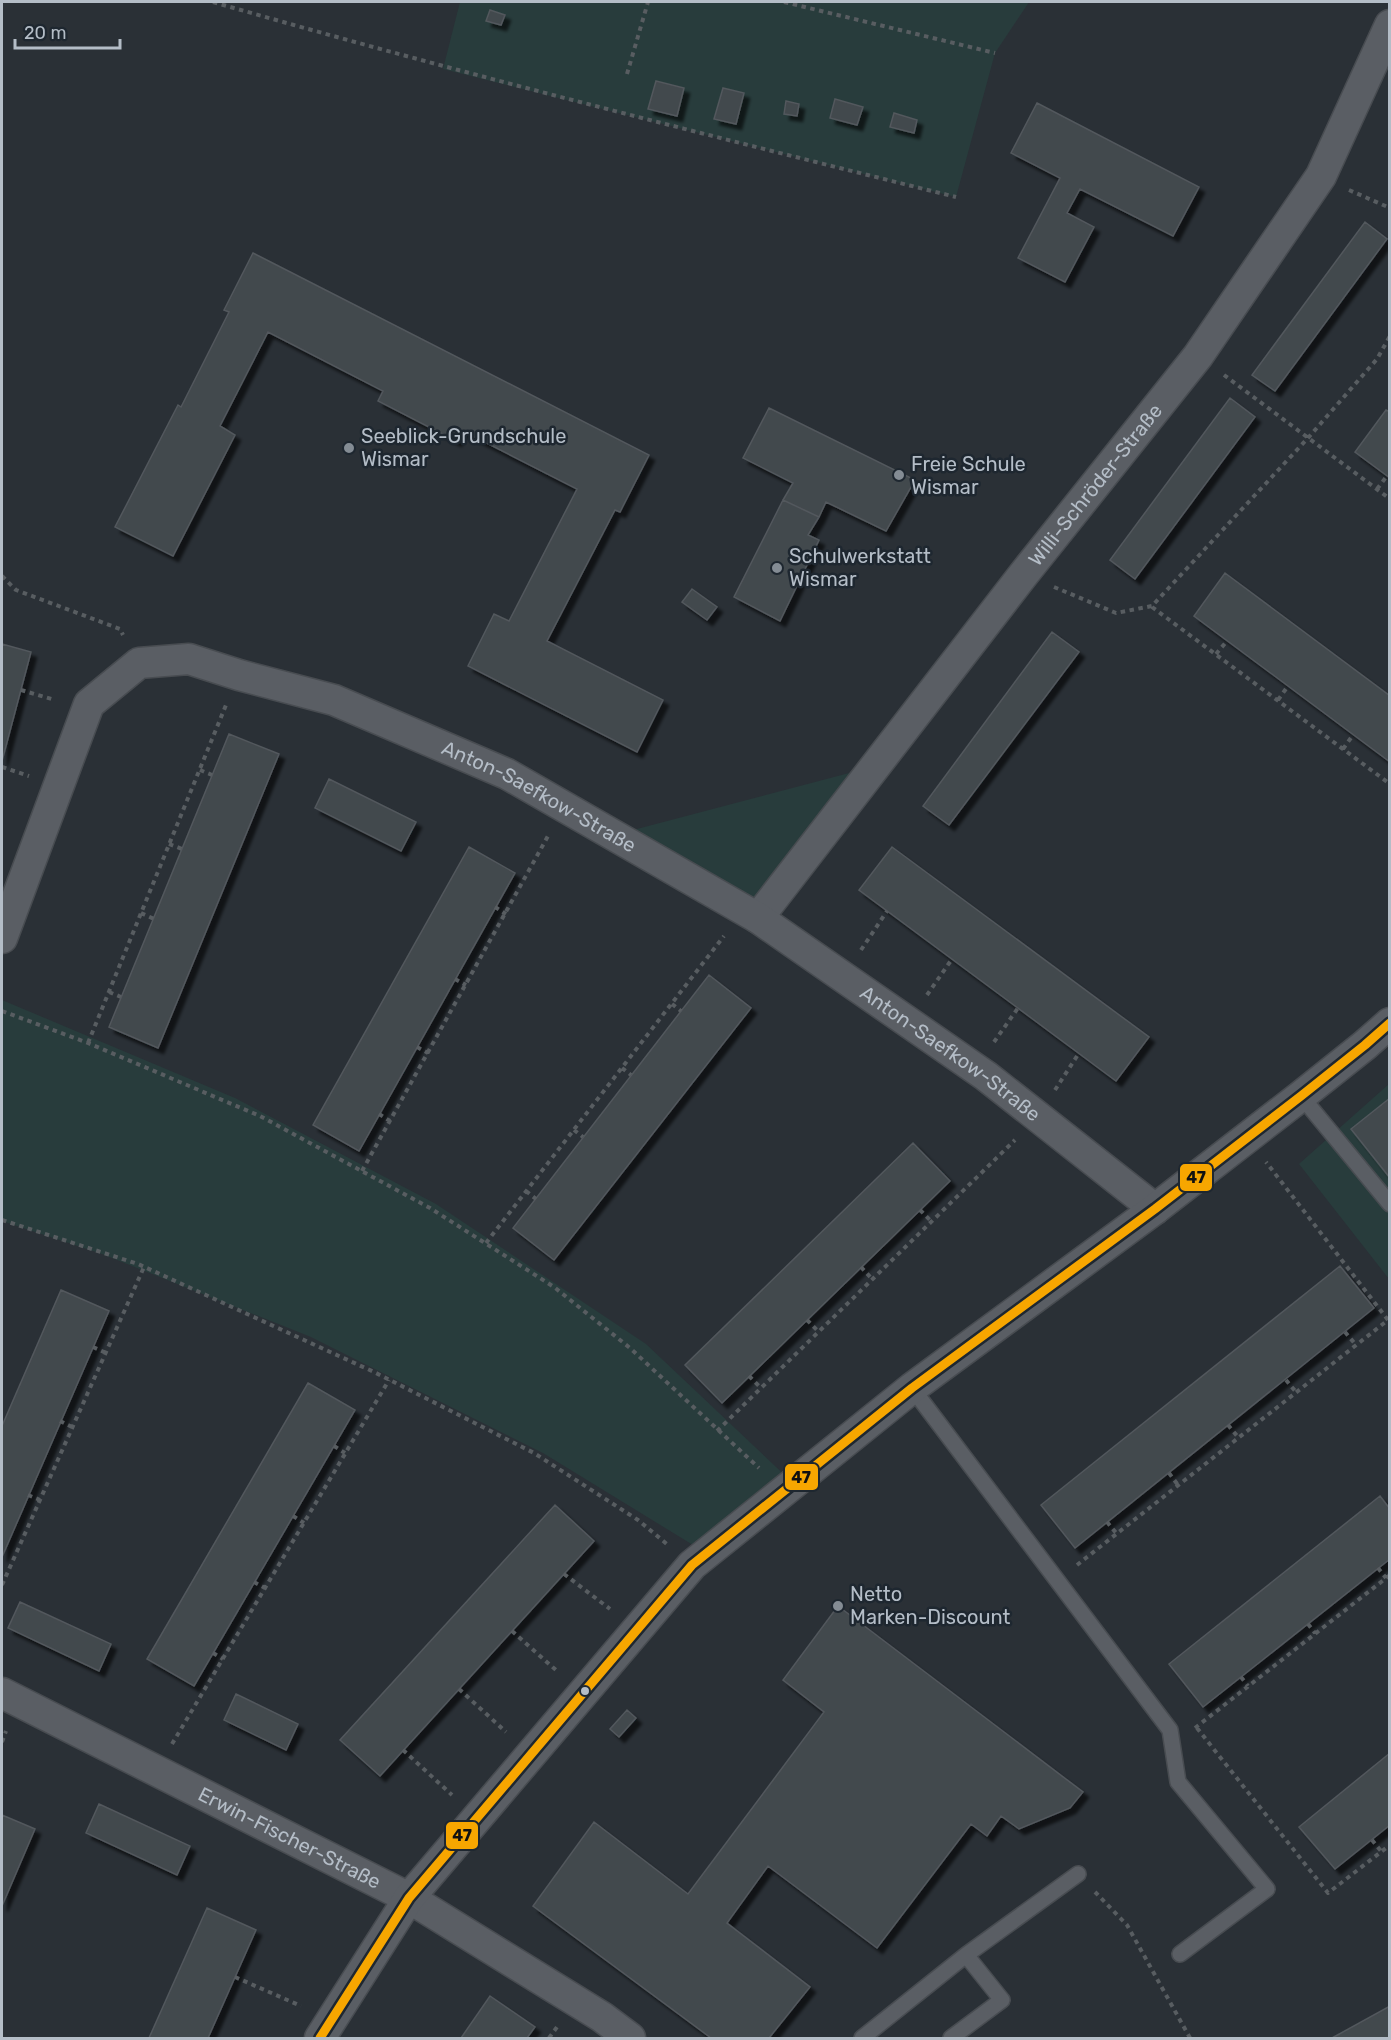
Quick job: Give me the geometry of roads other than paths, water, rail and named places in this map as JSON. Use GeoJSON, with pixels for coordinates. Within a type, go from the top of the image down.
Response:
{"type":"FeatureCollection","features":[{"type":"Feature","properties":{"kind":"street","name":"Willi-Schröder-Straße"},"geometry":{"type":"LineString","coordinates":[[751,914],[1198,356],[1321,176],[1389,25]]}},
{"type":"Feature","properties":{"kind":"street","name":"Anton-Saefkow-Straße"},"geometry":{"type":"LineString","coordinates":[[2,938],[89,704],[139,663],[189,659],[238,675],[334,700],[507,774],[751,914],[976,1069],[1155,1209]]}},
{"type":"Feature","properties":{"kind":"street"},"geometry":{"type":"LineString","coordinates":[[326,2029],[409,1898],[692,1565],[912,1388],[1155,1209],[1389,1023]]}},
{"type":"Feature","properties":{"kind":"street","name":"Erwin-Fischer-Straße"},"geometry":{"type":"LineString","coordinates":[[2,1693],[409,1898],[594,2012],[630,2038]]}},
{"type":"Feature","properties":{"kind":"lane"},"geometry":{"type":"LineString","coordinates":[[1300,1096],[1389,1203]]}},
{"type":"Feature","properties":{"kind":"lane"},"geometry":{"type":"LineString","coordinates":[[912,1388],[1170,1730],[1178,1782],[1267,1889],[1180,1954]]}},
{"type":"Feature","properties":{"kind":"lane"},"geometry":{"type":"LineString","coordinates":[[862,2038],[966,1955],[1078,1874]]}},
{"type":"Feature","properties":{"kind":"lane"},"geometry":{"type":"LineString","coordinates":[[951,2038],[1002,2000],[966,1955]]}},
{"type":"Feature","properties":{"kind":"place","name":"Seeblick-Grundschule Wismar"},"geometry":{"type":"Point","coordinates":[349,448]}},
{"type":"Feature","properties":{"kind":"place","name":"Freie Schule Wismar"},"geometry":{"type":"Point","coordinates":[899,475]}},
{"type":"Feature","properties":{"kind":"place","name":"Schulwerkstatt Wismar"},"geometry":{"type":"Point","coordinates":[777,568]}},
{"type":"Feature","properties":{"kind":"place","name":"Netto Marken-Discount"},"geometry":{"type":"Point","coordinates":[838,1606]}}]}
